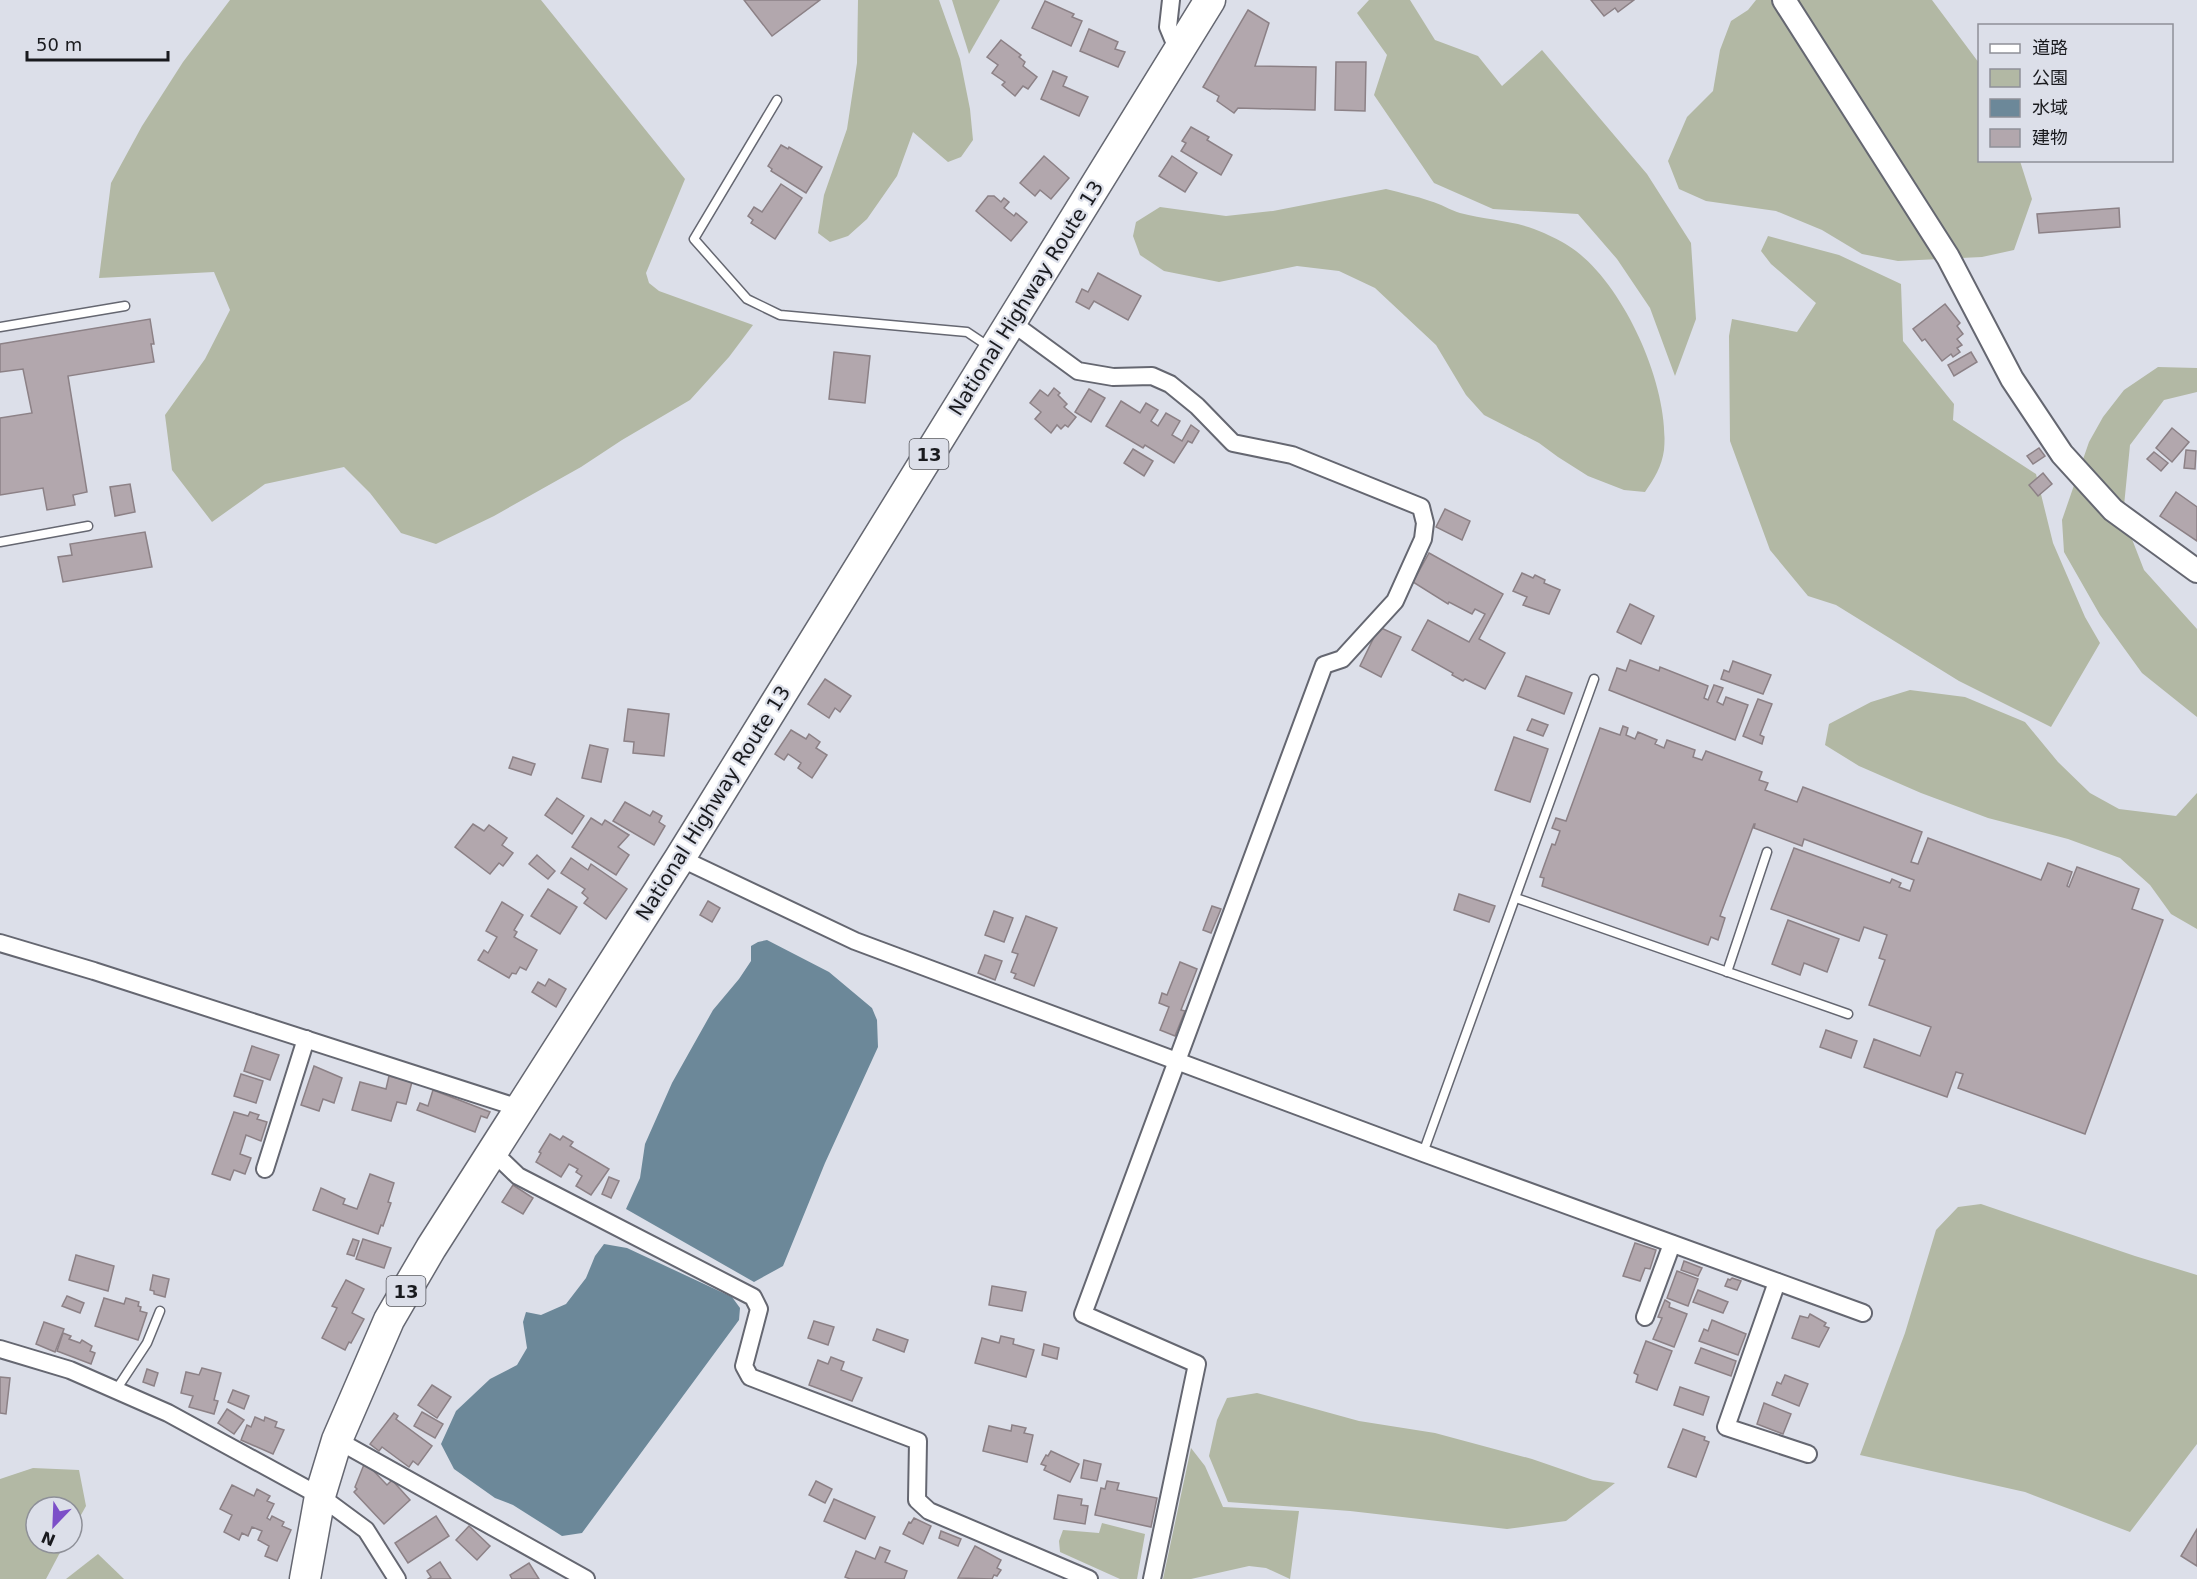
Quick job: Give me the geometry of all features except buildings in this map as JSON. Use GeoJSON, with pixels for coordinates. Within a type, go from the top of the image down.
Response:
{"type":"FeatureCollection","features":[{"type":"Feature","properties":{"kind":"highway","name":"13"},"geometry":{"type":"LineString","coordinates":[[1178,51],[1210,0]]}},
{"type":"Feature","properties":{"kind":"highway","name":"National Highway Route 13"},"geometry":{"type":"LineString","coordinates":[[305,1579],[320,1496],[338,1440],[389,1320],[431,1248],[519,1108],[680,858],[1178,51]]}},
{"type":"Feature","properties":{"kind":"street"},"geometry":{"type":"LineString","coordinates":[[1171,0],[1168,27],[1178,51]]}},
{"type":"Feature","properties":{"kind":"street"},"geometry":{"type":"LineString","coordinates":[[1784,0],[1948,257],[2012,379],[2062,454],[2114,510],[2197,571]]}},
{"type":"Feature","properties":{"kind":"street"},"geometry":{"type":"LineString","coordinates":[[1011,322],[1078,371],[1113,377],[1152,376],[1170,384],[1197,406],[1233,443],[1292,455],[1421,507],[1425,523],[1423,539],[1395,601],[1342,659],[1324,665],[1083,1314],[1197,1364],[1152,1579]]}},
{"type":"Feature","properties":{"kind":"street"},"geometry":{"type":"LineString","coordinates":[[680,858],[855,940],[1423,1154],[1863,1313]]}},
{"type":"Feature","properties":{"kind":"street"},"geometry":{"type":"LineString","coordinates":[[0,943],[519,1108]]}},
{"type":"Feature","properties":{"kind":"street"},"geometry":{"type":"LineString","coordinates":[[265,1169],[306,1039]]}},
{"type":"Feature","properties":{"kind":"street"},"geometry":{"type":"LineString","coordinates":[[493,1152],[518,1176],[753,1297],[759,1309],[744,1366],[750,1377],[918,1441],[917,1500],[929,1511],[1089,1579]]}},
{"type":"Feature","properties":{"kind":"street"},"geometry":{"type":"LineString","coordinates":[[1645,1317],[1672,1244]]}},
{"type":"Feature","properties":{"kind":"street"},"geometry":{"type":"LineString","coordinates":[[1777,1282],[1726,1427],[1808,1454]]}},
{"type":"Feature","properties":{"kind":"street"},"geometry":{"type":"LineString","coordinates":[[0,1350],[70,1370],[168,1413],[320,1496],[366,1530],[397,1579]]}},
{"type":"Feature","properties":{"kind":"street"},"geometry":{"type":"LineString","coordinates":[[338,1440],[586,1579]]}},
{"type":"Feature","properties":{"kind":"lane"},"geometry":{"type":"LineString","coordinates":[[777,100],[694,239],[747,298],[780,315],[967,332],[993,350]]}},
{"type":"Feature","properties":{"kind":"lane"},"geometry":{"type":"LineString","coordinates":[[0,327],[125,306]]}},
{"type":"Feature","properties":{"kind":"lane"},"geometry":{"type":"LineString","coordinates":[[0,542],[88,526]]}},
{"type":"Feature","properties":{"kind":"lane"},"geometry":{"type":"LineString","coordinates":[[1423,1154],[1594,679]]}},
{"type":"Feature","properties":{"kind":"lane"},"geometry":{"type":"LineString","coordinates":[[1727,972],[1767,852]]}},
{"type":"Feature","properties":{"kind":"lane"},"geometry":{"type":"LineString","coordinates":[[1516,898],[1848,1014]]}},
{"type":"Feature","properties":{"kind":"lane"},"geometry":{"type":"LineString","coordinates":[[116,1390],[147,1343],[160,1311]]}},
{"type":"Feature","properties":{"kind":"green space"},"geometry":{"type":"Polygon","coordinates":[[[230,0],[541,0],[685,179],[646,273],[649,283],[659,291],[753,325],[729,357],[690,400],[581,467],[494,516],[436,544],[401,533],[370,493],[344,467],[265,484],[212,522],[172,470],[165,415],[205,359],[230,310],[214,272],[99,278],[111,183],[142,126],[183,62],[230,0]]]}},
{"type":"Feature","properties":{"kind":"green space"},"geometry":{"type":"Polygon","coordinates":[[[858,0],[939,0],[960,59],[970,109],[973,140],[961,157],[948,162],[913,132],[897,176],[867,219],[848,236],[830,242],[818,233],[824,195],[847,129],[857,63],[858,0]]]}},
{"type":"Feature","properties":{"kind":"green space"},"geometry":{"type":"Polygon","coordinates":[[[952,0],[1000,0],[969,54],[952,0]]]}},
{"type":"Feature","properties":{"kind":"green space"},"geometry":{"type":"Polygon","coordinates":[[[1369,0],[1410,0],[1435,40],[1478,56],[1502,86],[1542,50],[1647,174],[1691,243],[1696,319],[1675,376],[1650,308],[1617,259],[1578,214],[1493,209],[1434,183],[1374,95],[1387,55],[1357,13],[1369,0]]]}},
{"type":"Feature","properties":{"kind":"green space"},"geometry":{"type":"Polygon","coordinates":[[[1756,0],[1932,0],[1978,62],[1978,162],[2020,162],[2032,199],[2014,250],[1982,257],[1898,261],[1862,254],[1822,230],[1776,211],[1706,201],[1679,189],[1668,161],[1687,117],[1713,91],[1720,50],[1731,21],[1748,10],[1756,0]]]}},
{"type":"Feature","properties":{"kind":"green space"},"geometry":{"type":"Polygon","coordinates":[[[1386,189],[1425,199],[1460,213],[1534,229],[1576,251],[1612,289],[1641,342],[1660,398],[1664,425],[1664,450],[1657,472],[1645,492],[1624,490],[1588,476],[1539,443],[1484,415],[1466,395],[1436,345],[1375,288],[1339,271],[1297,266],[1219,282],[1164,271],[1140,255],[1133,236],[1136,222],[1160,207],[1226,216],[1273,211],[1386,189]]]}},
{"type":"Feature","properties":{"kind":"green space"},"geometry":{"type":"Polygon","coordinates":[[[1768,236],[1839,255],[1901,284],[1903,341],[1954,404],[1953,420],[2036,474],[2053,543],[2085,617],[2100,643],[2051,727],[1959,681],[1836,605],[1808,596],[1770,550],[1730,441],[1729,336],[1732,319],[1797,332],[1816,303],[1771,264],[1761,251],[1768,236]]]}},
{"type":"Feature","properties":{"kind":"green space"},"geometry":{"type":"Polygon","coordinates":[[[2158,367],[2197,368],[2197,392],[2164,400],[2130,445],[2123,516],[2144,570],[2197,629],[2197,717],[2142,673],[2100,615],[2064,552],[2062,520],[2089,442],[2103,417],[2124,390],[2158,367]]]}},
{"type":"Feature","properties":{"kind":"green space"},"geometry":{"type":"Polygon","coordinates":[[[1910,690],[1965,697],[2025,722],[2058,762],[2090,793],[2119,809],[2176,816],[2197,793],[2197,929],[2171,914],[2150,885],[2120,858],[2068,839],[1988,818],[1921,793],[1859,766],[1825,745],[1829,724],[1871,702],[1910,690]]]}},
{"type":"Feature","properties":{"kind":"green space"},"geometry":{"type":"Polygon","coordinates":[[[1981,1204],[2197,1275],[2197,1444],[2130,1532],[2025,1492],[1860,1455],[1905,1333],[1936,1230],[1958,1207],[1981,1204]]]}},
{"type":"Feature","properties":{"kind":"green space"},"geometry":{"type":"Polygon","coordinates":[[[1257,1393],[1359,1421],[1435,1433],[1532,1459],[1593,1480],[1615,1483],[1566,1521],[1507,1529],[1350,1511],[1228,1502],[1209,1456],[1217,1420],[1227,1398],[1257,1393]]]}},
{"type":"Feature","properties":{"kind":"green space"},"geometry":{"type":"Polygon","coordinates":[[[1191,1448],[1205,1466],[1223,1507],[1299,1511],[1290,1579],[1266,1568],[1249,1566],[1191,1579],[1163,1579],[1191,1448]]]}},
{"type":"Feature","properties":{"kind":"green space"},"geometry":{"type":"Polygon","coordinates":[[[33,1468],[79,1470],[84,1495],[24,1495],[24,1555],[59,1555],[46,1579],[0,1579],[0,1479],[33,1468]]]}},
{"type":"Feature","properties":{"kind":"green space"},"geometry":{"type":"Polygon","coordinates":[[[1102,1523],[1145,1534],[1137,1579],[1120,1579],[1060,1552],[1059,1541],[1063,1530],[1099,1533],[1102,1523]]]}},
{"type":"Feature","properties":{"kind":"green space"},"geometry":{"type":"Polygon","coordinates":[[[98,1554],[124,1579],[66,1579],[98,1554]]]}},
{"type":"Feature","properties":{"kind":"water"},"geometry":{"type":"Polygon","coordinates":[[[767,940],[829,972],[872,1008],[877,1020],[878,1047],[825,1163],[783,1266],[754,1282],[626,1209],[640,1178],[645,1144],[672,1083],[713,1010],[751,961],[751,946],[767,940]]]}},
{"type":"Feature","properties":{"kind":"water"},"geometry":{"type":"Polygon","coordinates":[[[604,1244],[627,1248],[732,1297],[740,1308],[739,1320],[582,1533],[562,1536],[513,1505],[495,1498],[454,1469],[441,1444],[456,1411],[490,1379],[517,1365],[527,1348],[523,1322],[526,1312],[541,1315],[566,1304],[586,1278],[595,1256],[604,1244]]]}}]}
